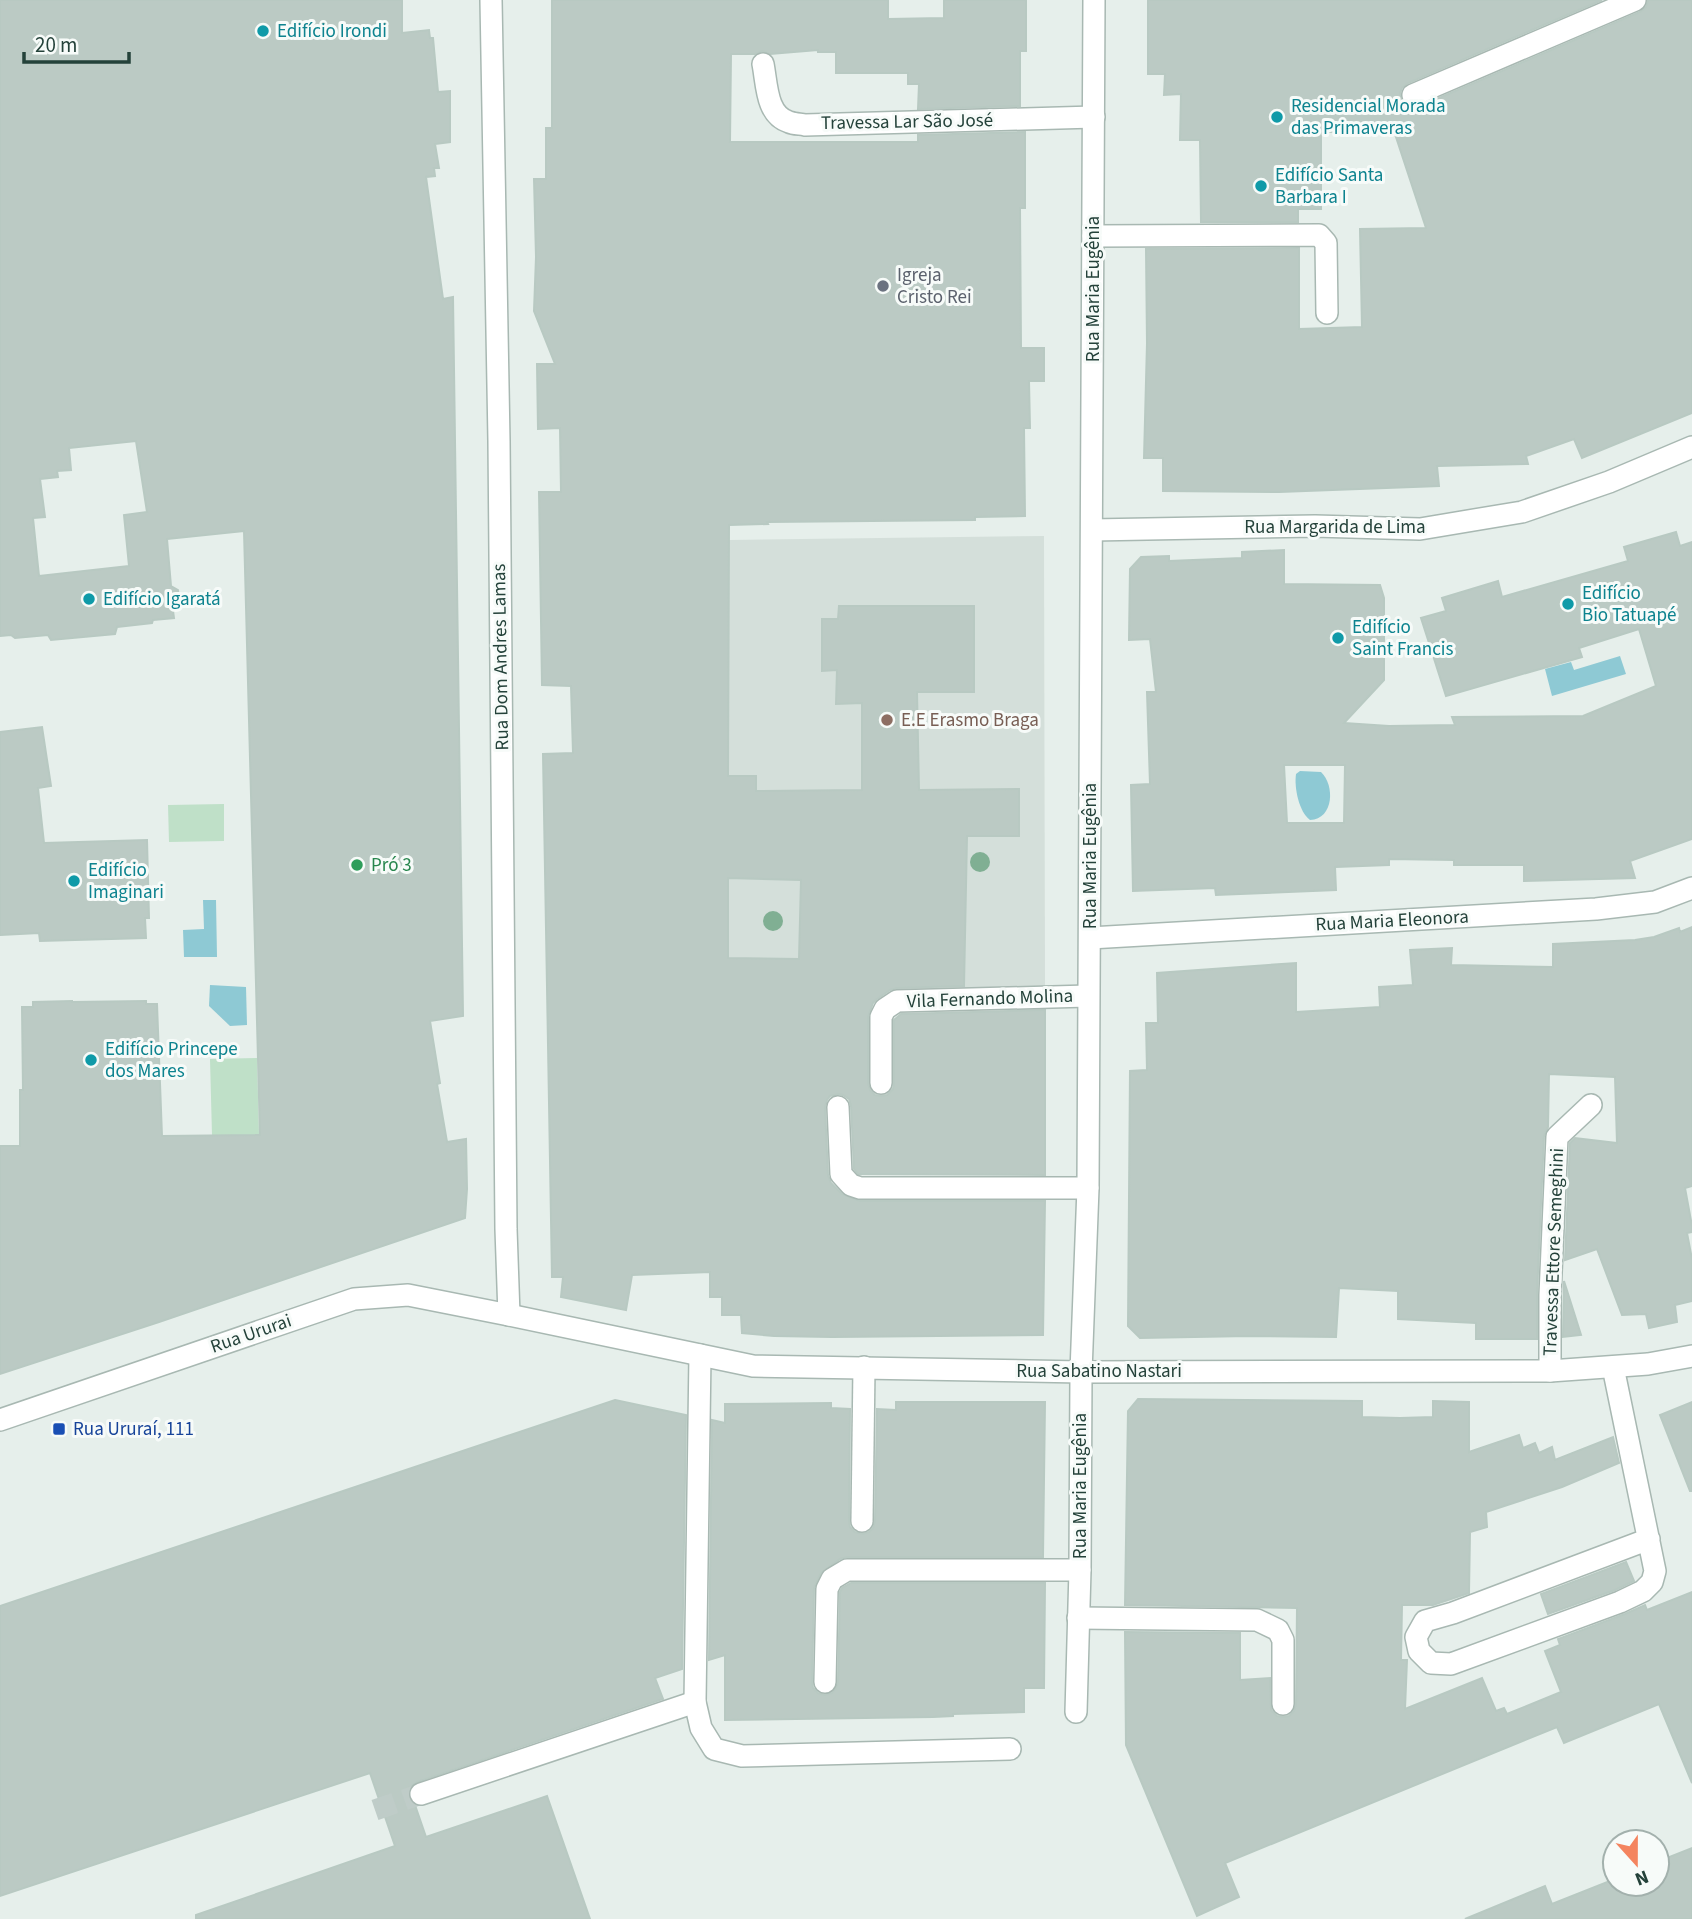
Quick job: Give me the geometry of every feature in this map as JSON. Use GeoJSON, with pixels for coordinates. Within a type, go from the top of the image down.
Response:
{"type":"FeatureCollection","features":[{"type":"Feature","properties":{"kind":"street","name":"Rua Dom Andres Lamas"},"geometry":{"type":"LineString","coordinates":[[491,0],[509,1315]]}},
{"type":"Feature","properties":{"kind":"street","name":"Rua Maria Eugênia"},"geometry":{"type":"LineString","coordinates":[[1076,1712],[1081,1372],[1088,1188],[1094,0]]}},
{"type":"Feature","properties":{"kind":"street"},"geometry":{"type":"LineString","coordinates":[[1413,95],[1636,0]]}},
{"type":"Feature","properties":{"kind":"street","name":"Travessa Lar São José"},"geometry":{"type":"LineString","coordinates":[[763,64],[771,106],[776,116],[805,125],[1094,117]]}},
{"type":"Feature","properties":{"kind":"street"},"geometry":{"type":"LineString","coordinates":[[1093,236],[1319,235],[1326,243],[1326,313]]}},
{"type":"Feature","properties":{"kind":"street","name":"Rua Margarida de Lima"},"geometry":{"type":"LineString","coordinates":[[1091,530],[1315,526],[1420,529],[1522,512],[1609,482],[1692,447]]}},
{"type":"Feature","properties":{"kind":"street","name":"Rua Maria Eleonora"},"geometry":{"type":"LineString","coordinates":[[1090,938],[1596,909],[1655,902],[1692,888]]}},
{"type":"Feature","properties":{"kind":"street","name":"Vila Fernando Molina"},"geometry":{"type":"LineString","coordinates":[[881,1083],[881,1017],[885,1009],[897,1001],[1088,996]]}},
{"type":"Feature","properties":{"kind":"street","name":"Travessa Ettore Semeghini"},"geometry":{"type":"LineString","coordinates":[[1550,1371],[1550,1295],[1557,1137],[1591,1105]]}},
{"type":"Feature","properties":{"kind":"street"},"geometry":{"type":"LineString","coordinates":[[838,1107],[841,1174],[851,1185],[860,1188],[1088,1188]]}},
{"type":"Feature","properties":{"kind":"street","name":"Rua Ururai"},"geometry":{"type":"LineString","coordinates":[[0,1420],[354,1299],[408,1295],[509,1315]]}},
{"type":"Feature","properties":{"kind":"street","name":"Rua Sabatino Nastari"},"geometry":{"type":"LineString","coordinates":[[509,1315],[753,1366],[1081,1372],[1550,1371],[1648,1364],[1692,1356]]}},
{"type":"Feature","properties":{"kind":"street"},"geometry":{"type":"LineString","coordinates":[[700,1355],[695,1702],[701,1728],[714,1749],[742,1756],[1010,1749]]}},
{"type":"Feature","properties":{"kind":"street"},"geometry":{"type":"LineString","coordinates":[[862,1521],[864,1367]]}},
{"type":"Feature","properties":{"kind":"street"},"geometry":{"type":"LineString","coordinates":[[1613,1367],[1649,1539],[1655,1571],[1652,1582],[1643,1591],[1620,1602],[1451,1664],[1431,1663],[1419,1651],[1416,1637],[1425,1621],[1453,1613],[1649,1539]]}},
{"type":"Feature","properties":{"kind":"street"},"geometry":{"type":"LineString","coordinates":[[825,1682],[827,1589],[832,1579],[847,1570],[1080,1570]]}},
{"type":"Feature","properties":{"kind":"street"},"geometry":{"type":"LineString","coordinates":[[1078,1618],[1257,1620],[1278,1630],[1283,1640],[1283,1704]]}},
{"type":"Feature","properties":{"kind":"street"},"geometry":{"type":"LineString","coordinates":[[421,1794],[695,1702]]}},
{"type":"Feature","properties":{"kind":"shaded area","name":"E.E Erasmo Braga"},"geometry":{"type":"Polygon","coordinates":[[[1044,536],[1045,986],[864,991],[728,990],[729,540],[1044,536]]]}},
{"type":"Feature","properties":{"kind":"green space"},"geometry":{"type":"Polygon","coordinates":[[[224,804],[224,841],[169,842],[168,805],[224,804]]]}},
{"type":"Feature","properties":{"kind":"green space"},"geometry":{"type":"Polygon","coordinates":[[[257,1058],[259,1135],[212,1135],[210,1059],[257,1058]]]}},
{"type":"Feature","properties":{"kind":"water"},"geometry":{"type":"Polygon","coordinates":[[[1620,656],[1626,674],[1552,696],[1545,669],[1571,662],[1574,670],[1620,656]]]}},
{"type":"Feature","properties":{"kind":"water"},"geometry":{"type":"Polygon","coordinates":[[[1300,771],[1321,772],[1329,785],[1328,808],[1318,818],[1310,820],[1300,806],[1296,774],[1300,771]]]}},
{"type":"Feature","properties":{"kind":"water"},"geometry":{"type":"Polygon","coordinates":[[[203,900],[216,900],[217,957],[184,957],[183,930],[204,929],[203,900]]]}},
{"type":"Feature","properties":{"kind":"water"},"geometry":{"type":"Polygon","coordinates":[[[210,985],[246,987],[247,1025],[230,1026],[209,1006],[210,985]]]}},
{"type":"Feature","properties":{"kind":"building"},"geometry":{"type":"Polygon","coordinates":[[[0,0],[402,0],[402,33],[429,30],[430,38],[433,38],[438,92],[450,91],[450,142],[435,144],[439,168],[434,168],[435,176],[426,177],[443,299],[453,297],[463,1016],[430,1021],[447,1142],[466,1139],[465,1218],[0,1374],[0,1146],[20,1146],[20,1090],[23,1090],[22,1007],[33,1007],[33,1002],[72,1001],[146,1001],[146,1004],[157,1004],[162,1136],[260,1135],[244,531],[167,539],[171,586],[178,590],[180,608],[173,611],[174,618],[117,627],[115,634],[51,640],[48,635],[15,638],[11,635],[0,636],[0,0]],[[136,441],[69,448],[71,470],[57,471],[58,477],[40,479],[45,517],[33,518],[39,576],[129,566],[124,515],[147,512],[136,441]]]}},
{"type":"Feature","properties":{"kind":"building"},"geometry":{"type":"Polygon","coordinates":[[[552,0],[888,0],[888,19],[944,18],[944,0],[1026,0],[1026,51],[1020,51],[1020,106],[918,109],[919,84],[908,84],[908,73],[836,73],[836,52],[818,50],[731,54],[730,142],[918,142],[918,135],[1025,132],[1025,208],[1020,208],[1021,348],[1044,348],[1044,381],[1029,381],[1030,428],[1024,428],[1025,516],[975,517],[975,520],[767,522],[768,524],[729,525],[728,776],[756,776],[756,791],[862,790],[862,703],[836,704],[837,670],[822,671],[822,619],[838,619],[839,606],[974,606],[974,692],[917,692],[919,790],[1019,789],[1019,836],[967,836],[964,986],[897,988],[873,1003],[868,1017],[868,1083],[875,1095],[887,1095],[893,1089],[894,1020],[901,1014],[1045,1010],[1045,1175],[858,1174],[854,1169],[851,1106],[849,1099],[838,1094],[830,1096],[825,1107],[828,1175],[831,1183],[842,1194],[860,1201],[1045,1201],[1043,1335],[832,1337],[742,1333],[741,1315],[722,1315],[722,1297],[710,1297],[710,1272],[632,1275],[626,1310],[561,1297],[563,1277],[552,1277],[543,754],[573,753],[571,686],[542,685],[539,492],[561,492],[560,428],[538,429],[537,364],[555,364],[534,311],[534,179],[546,179],[546,128],[552,128],[552,0]],[[728,878],[728,958],[799,959],[801,880],[728,878]]]}},
{"type":"Feature","properties":{"kind":"building"},"geometry":{"type":"Polygon","coordinates":[[[1148,0],[1602,0],[1408,83],[1402,88],[1401,100],[1412,108],[1640,12],[1646,7],[1648,0],[1692,0],[1692,413],[1582,458],[1574,439],[1526,456],[1528,464],[1437,466],[1439,486],[1279,492],[1163,491],[1163,458],[1144,458],[1146,249],[1299,248],[1299,329],[1362,327],[1360,229],[1426,228],[1394,131],[1321,132],[1321,209],[1298,209],[1298,222],[1201,222],[1200,140],[1180,140],[1181,94],[1164,95],[1165,74],[1148,74],[1148,0]]]}},
{"type":"Feature","properties":{"kind":"building"},"geometry":{"type":"Polygon","coordinates":[[[1676,532],[1680,546],[1692,542],[1692,839],[1630,861],[1635,878],[1524,881],[1524,865],[1454,865],[1454,860],[1389,859],[1389,865],[1335,867],[1336,890],[1216,895],[1215,888],[1133,891],[1131,785],[1150,784],[1147,692],[1156,692],[1150,639],[1129,640],[1130,569],[1141,557],[1169,556],[1169,561],[1242,558],[1242,552],[1284,550],[1284,584],[1380,585],[1384,598],[1384,680],[1344,723],[1389,726],[1455,725],[1452,717],[1583,716],[1656,686],[1639,629],[1579,648],[1582,657],[1446,696],[1421,618],[1446,611],[1442,598],[1498,581],[1502,597],[1628,561],[1624,547],[1676,532]],[[1284,765],[1287,823],[1344,823],[1345,765],[1284,765]]]}},
{"type":"Feature","properties":{"kind":"building","name":"Edifício Imaginari"},"geometry":{"type":"Polygon","coordinates":[[[42,727],[51,786],[38,788],[44,843],[147,840],[149,918],[145,918],[146,938],[40,941],[39,933],[0,935],[0,732],[42,727]]]}},
{"type":"Feature","properties":{"kind":"building"},"geometry":{"type":"Polygon","coordinates":[[[1692,927],[1692,1186],[1685,1188],[1692,1226],[1692,1232],[1687,1233],[1692,1259],[1692,1301],[1675,1305],[1677,1322],[1649,1328],[1646,1314],[1622,1315],[1597,1249],[1565,1260],[1570,1143],[1575,1138],[1617,1143],[1615,1077],[1549,1074],[1548,1127],[1544,1136],[1537,1339],[1476,1339],[1476,1323],[1398,1319],[1398,1291],[1339,1288],[1336,1337],[1140,1338],[1128,1326],[1130,1071],[1147,1070],[1146,1023],[1158,1023],[1157,973],[1296,963],[1296,1012],[1380,1007],[1379,987],[1413,985],[1410,950],[1452,948],[1451,965],[1553,967],[1553,944],[1635,940],[1654,937],[1679,928],[1680,932],[1692,927]]]}},
{"type":"Feature","properties":{"kind":"building"},"geometry":{"type":"Polygon","coordinates":[[[1564,1281],[1581,1335],[1563,1337],[1564,1281]]]}},
{"type":"Feature","properties":{"kind":"building"},"geometry":{"type":"Polygon","coordinates":[[[1138,1399],[1362,1401],[1362,1417],[1400,1418],[1433,1417],[1433,1401],[1469,1402],[1469,1452],[1519,1435],[1523,1448],[1535,1443],[1539,1453],[1552,1447],[1555,1460],[1613,1437],[1619,1463],[1562,1487],[1486,1512],[1487,1527],[1470,1532],[1469,1593],[1433,1605],[1402,1605],[1401,1660],[1407,1660],[1405,1709],[1482,1678],[1496,1711],[1504,1708],[1507,1714],[1561,1692],[1545,1651],[1560,1645],[1558,1639],[1645,1605],[1647,1610],[1692,1592],[1692,1783],[1659,1704],[1564,1743],[1557,1727],[1225,1863],[1239,1897],[1197,1916],[1126,1745],[1125,1632],[1240,1633],[1240,1680],[1270,1678],[1271,1710],[1277,1716],[1284,1717],[1294,1711],[1296,1704],[1297,1608],[1125,1605],[1128,1411],[1138,1399]]]}},
{"type":"Feature","properties":{"kind":"building"},"geometry":{"type":"Polygon","coordinates":[[[615,1400],[686,1415],[682,1669],[655,1678],[663,1699],[417,1782],[408,1792],[426,1837],[547,1796],[590,1919],[196,1919],[196,1915],[395,1846],[370,1773],[0,1896],[0,1606],[615,1400]]]}},
{"type":"Feature","properties":{"kind":"building"},"geometry":{"type":"Polygon","coordinates":[[[896,1402],[1045,1402],[1043,1557],[840,1559],[821,1573],[814,1588],[813,1688],[825,1695],[836,1688],[840,1592],[851,1583],[1045,1583],[1044,1688],[1024,1688],[1024,1712],[933,1717],[725,1720],[725,1655],[709,1660],[712,1420],[725,1423],[725,1404],[831,1403],[831,1408],[850,1409],[849,1521],[855,1532],[863,1534],[873,1528],[875,1521],[877,1409],[896,1410],[896,1402]]]}},
{"type":"Feature","properties":{"kind":"building"},"geometry":{"type":"Polygon","coordinates":[[[1692,1402],[1692,1491],[1690,1491],[1660,1415],[1692,1402]]]}},
{"type":"Feature","properties":{"kind":"building"},"geometry":{"type":"Polygon","coordinates":[[[1626,1562],[1634,1581],[1548,1614],[1541,1594],[1626,1562]]]}},
{"type":"Feature","properties":{"kind":"building"},"geometry":{"type":"Polygon","coordinates":[[[1692,1848],[1692,1919],[1465,1919],[1545,1886],[1552,1904],[1601,1885],[1601,1898],[1671,1898],[1671,1856],[1692,1848]]]}},
{"type":"Feature","properties":{"kind":"tunnel"},"geometry":{"type":"LineString","coordinates":[[375,1810],[421,1794]]}},
{"type":"Feature","properties":{"kind":"place","name":"Edifício Irondi"},"geometry":{"type":"Point","coordinates":[263,31]}},
{"type":"Feature","properties":{"kind":"place","name":"Residencial Morada das Primaveras"},"geometry":{"type":"Point","coordinates":[1277,117]}},
{"type":"Feature","properties":{"kind":"place","name":"Edifício Santa Barbara I"},"geometry":{"type":"Point","coordinates":[1261,186]}},
{"type":"Feature","properties":{"kind":"place","name":"Igreja Cristo Rei"},"geometry":{"type":"Point","coordinates":[883,286]}},
{"type":"Feature","properties":{"kind":"place","name":"Edifício Igaratá"},"geometry":{"type":"Point","coordinates":[89,599]}},
{"type":"Feature","properties":{"kind":"place","name":"Edifício Bio Tatuapé"},"geometry":{"type":"Point","coordinates":[1568,604]}},
{"type":"Feature","properties":{"kind":"place","name":"Edifício Saint Francis"},"geometry":{"type":"Point","coordinates":[1338,638]}},
{"type":"Feature","properties":{"kind":"place","name":"E.E Erasmo Braga"},"geometry":{"type":"Point","coordinates":[887,720]}},
{"type":"Feature","properties":{"kind":"place","name":"Pró 3"},"geometry":{"type":"Point","coordinates":[357,865]}},
{"type":"Feature","properties":{"kind":"place","name":"Edifício Imaginari"},"geometry":{"type":"Point","coordinates":[74,881]}},
{"type":"Feature","properties":{"kind":"place","name":"Edifício Princepe dos Mares"},"geometry":{"type":"Point","coordinates":[91,1060]}},
{"type":"Feature","properties":{"kind":"place","name":"Rua Ururaí, 111"},"geometry":{"type":"Point","coordinates":[59,1429]}}]}
